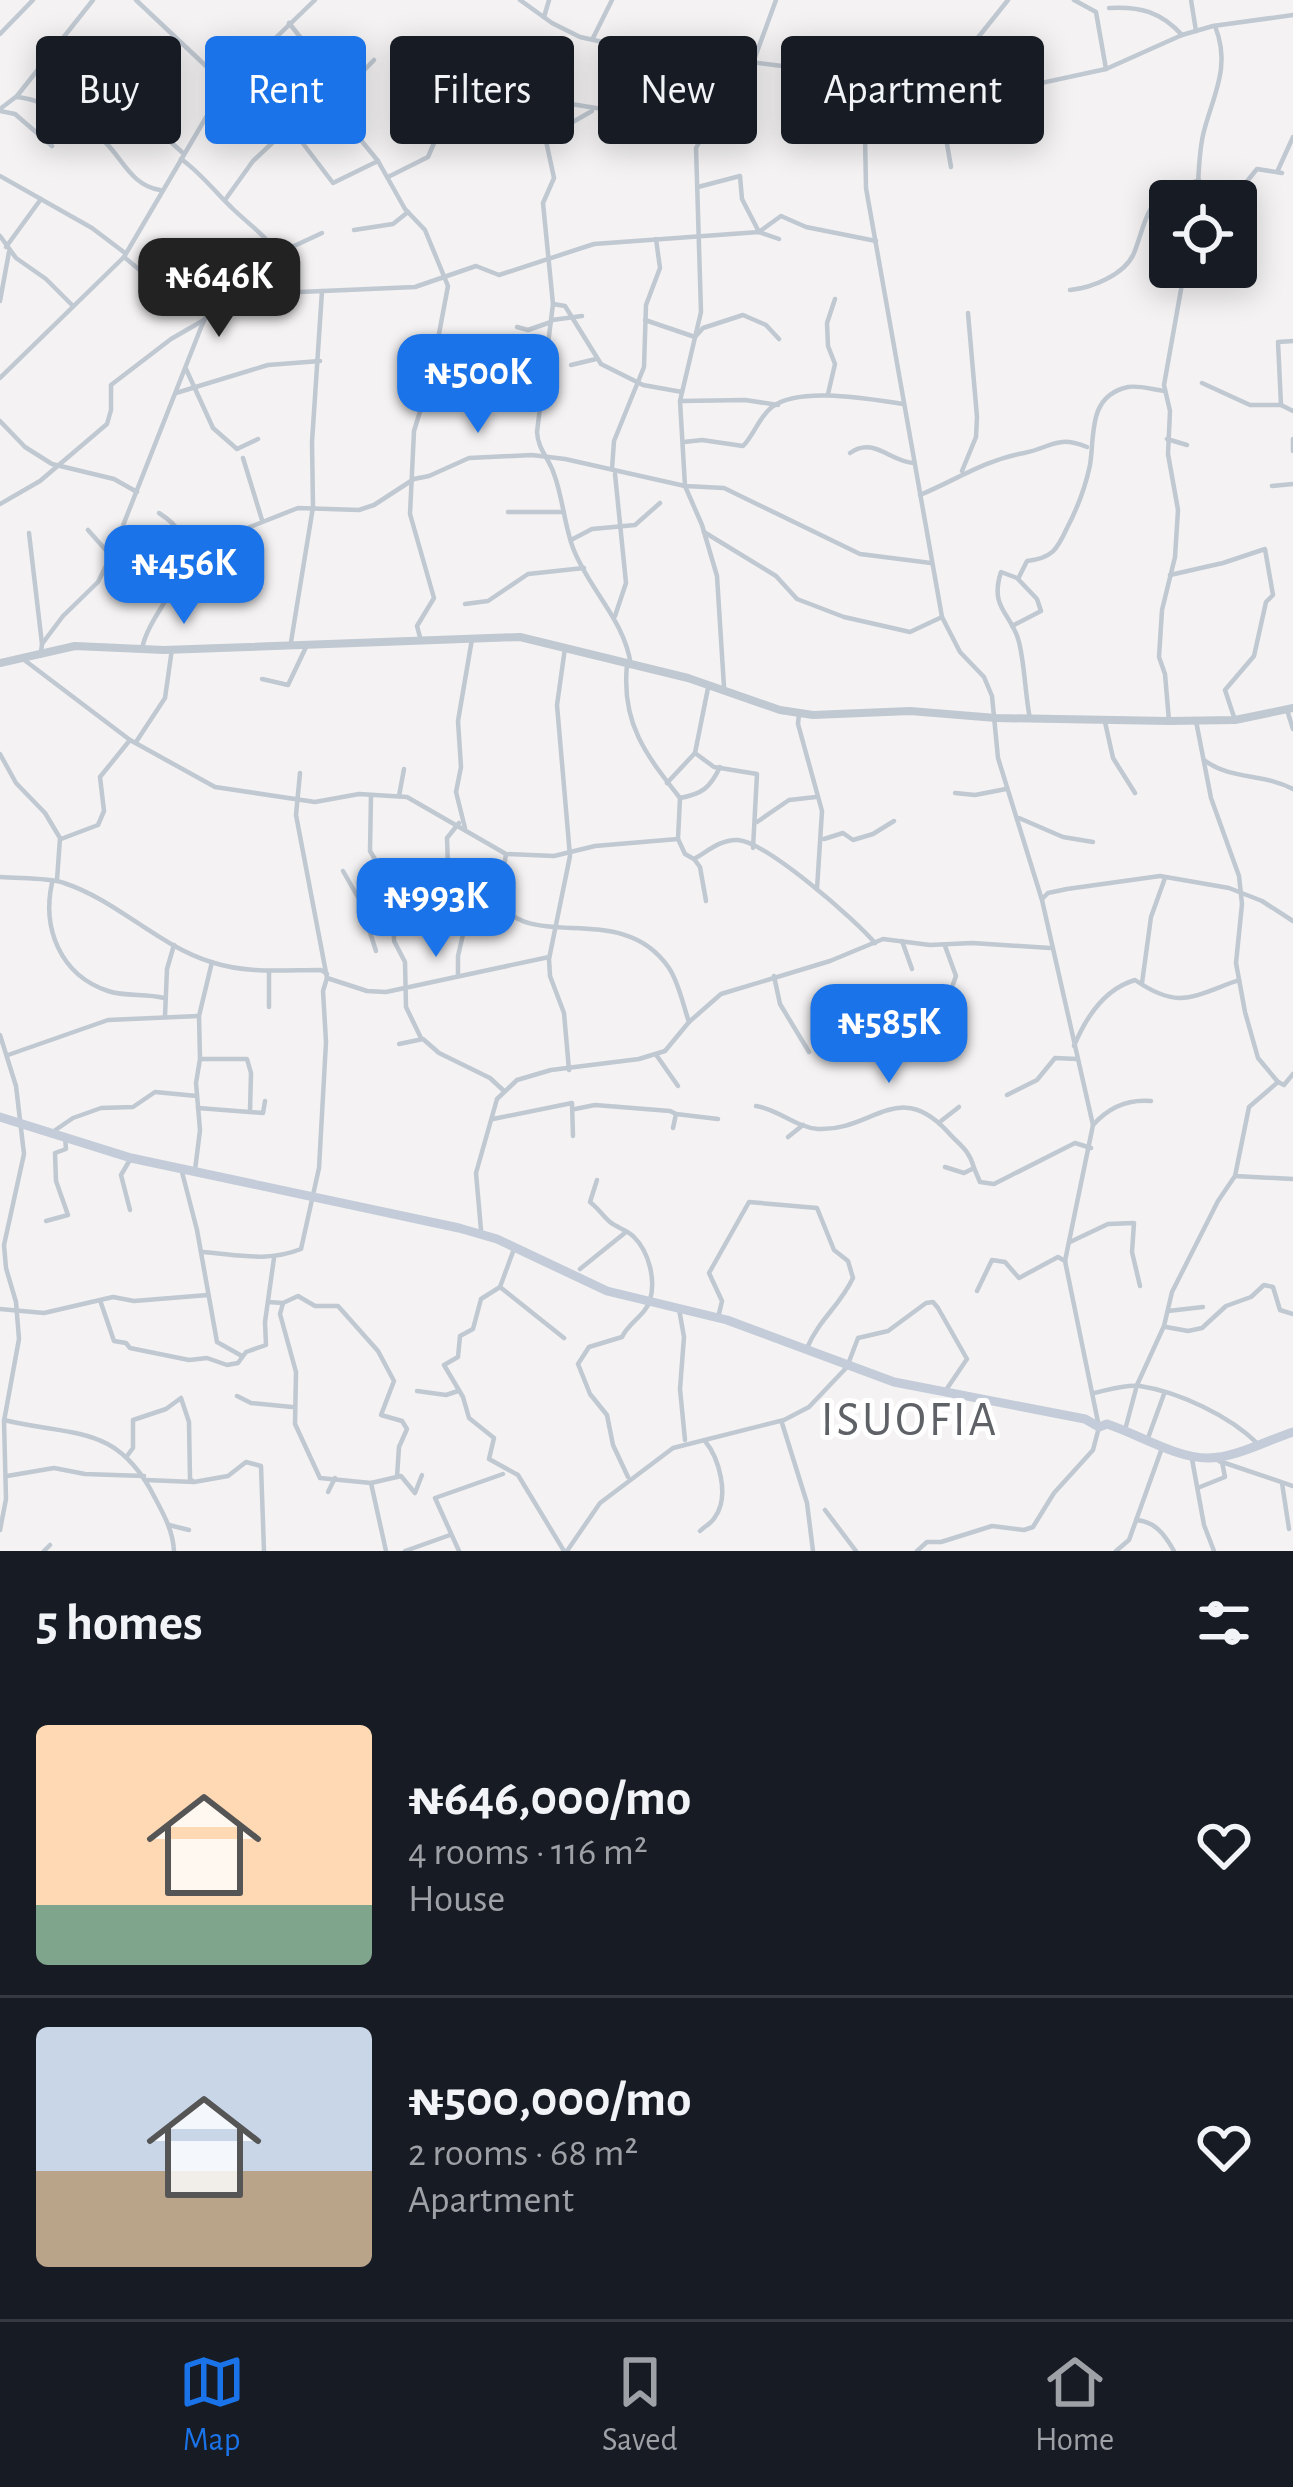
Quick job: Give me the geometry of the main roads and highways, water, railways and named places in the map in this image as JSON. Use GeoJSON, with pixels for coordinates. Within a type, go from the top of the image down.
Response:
{"type":"FeatureCollection","features":[{"type":"Feature","properties":{"kind":"main road"},"geometry":{"type":"LineString","coordinates":[[0,1117],[131,1158],[481,1236],[591,1285],[718,1318],[847,1367],[944,1393],[1084,1419],[1099,1427],[1107,1424],[1162,1448],[1208,1458],[1293,1432]]}},
{"type":"Feature","properties":{"kind":"district","name":"ISUOFIA"},"geometry":{"type":"Point","coordinates":[910,1418]}}]}
